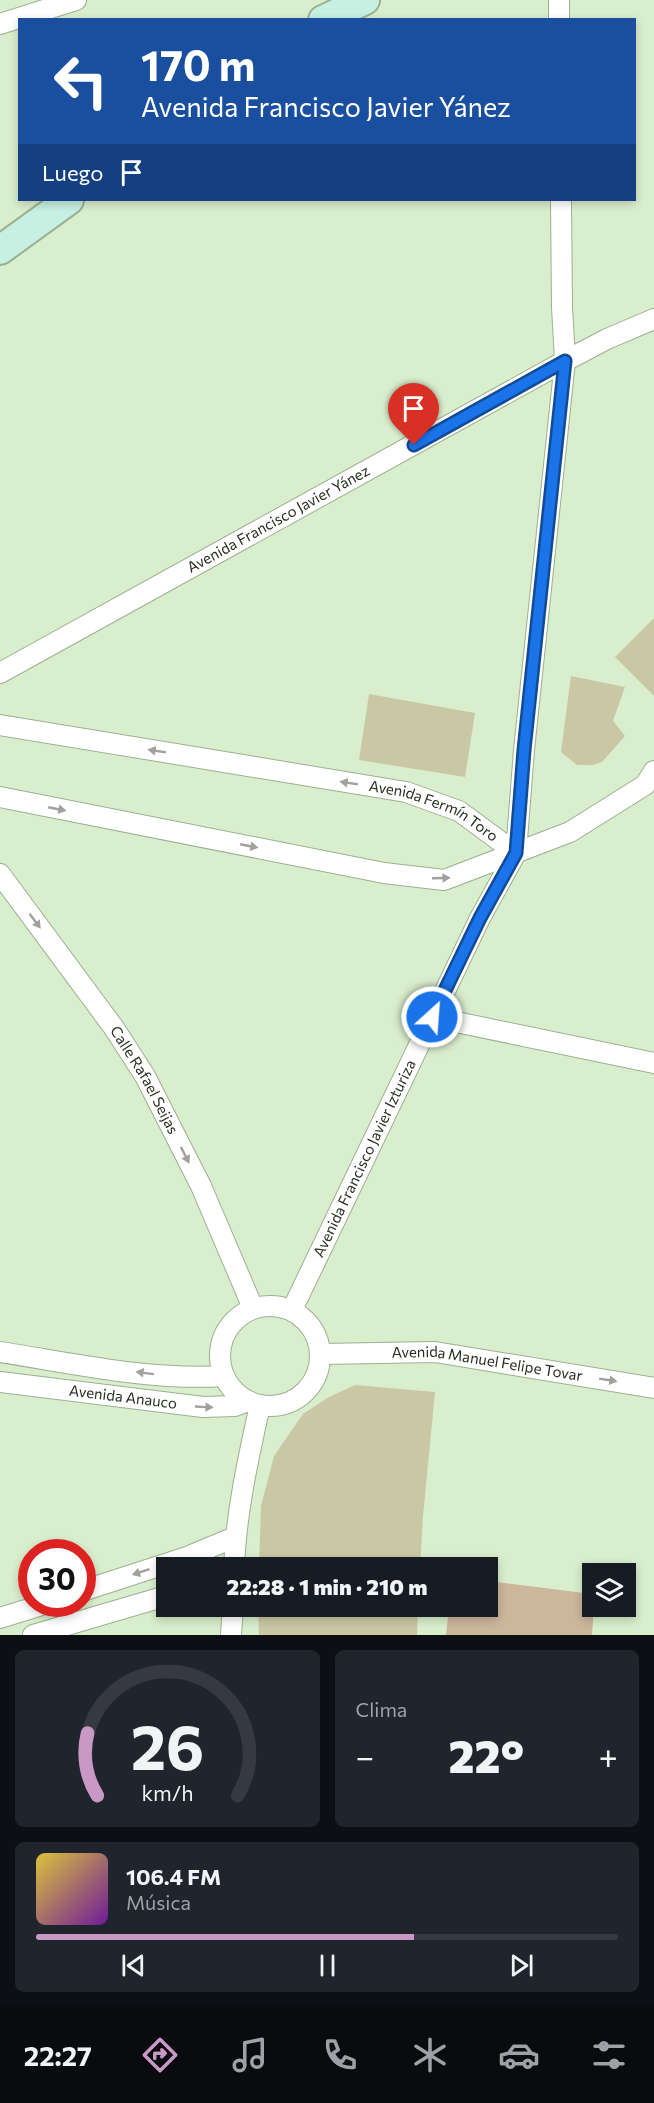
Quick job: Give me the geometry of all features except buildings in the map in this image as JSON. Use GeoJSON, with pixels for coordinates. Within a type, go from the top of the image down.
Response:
{"type":"FeatureCollection","features":[{"type":"Feature","properties":{"kind":"main road"},"geometry":{"type":"LineString","coordinates":[[327,18],[365,0]]}},
{"type":"Feature","properties":{"kind":"main road"},"geometry":{"type":"LineString","coordinates":[[0,250],[68,201]]}},
{"type":"Feature","properties":{"kind":"street"},"geometry":{"type":"LineString","coordinates":[[19,18],[76,0]]}},
{"type":"Feature","properties":{"kind":"street"},"geometry":{"type":"LineString","coordinates":[[559,0],[559,18]]}},
{"type":"Feature","properties":{"kind":"street"},"geometry":{"type":"LineString","coordinates":[[0,24],[18,18]]}},
{"type":"Feature","properties":{"kind":"street","name":"Avenida Francisco Javier Izturiza"},"geometry":{"type":"LineString","coordinates":[[292,1310],[480,918],[516,853],[524,750],[565,361],[561,201]]}},
{"type":"Feature","properties":{"kind":"street","name":"Avenida Francisco Javier Yánez"},"geometry":{"type":"LineString","coordinates":[[0,674],[565,361],[607,339],[654,319]]}},
{"type":"Feature","properties":{"kind":"street","name":"Avenida Fermín Toro"},"geometry":{"type":"LineString","coordinates":[[0,725],[406,792],[459,811],[516,853]]}},
{"type":"Feature","properties":{"kind":"street"},"geometry":{"type":"LineString","coordinates":[[516,853],[570,832],[651,781]]}},
{"type":"Feature","properties":{"kind":"street","name":"Avenida Fermín Toro"},"geometry":{"type":"LineString","coordinates":[[0,797],[384,873],[444,880],[516,853]]}},
{"type":"Feature","properties":{"kind":"street","name":"Calle Rafael Seijas"},"geometry":{"type":"LineString","coordinates":[[0,874],[114,1028],[145,1076],[201,1186],[253,1308]]}},
{"type":"Feature","properties":{"kind":"street"},"geometry":{"type":"LineString","coordinates":[[432,1017],[654,1063]]}},
{"type":"Feature","properties":{"kind":"street"},"geometry":{"type":"LineString","coordinates":[[273,1306],[292,1310],[312,1328],[318,1341],[320,1354],[317,1374],[313,1383],[299,1398],[280,1406],[254,1403],[233,1391],[224,1376],[220,1358],[222,1340],[226,1331],[238,1317],[253,1308],[273,1306]]}},
{"type":"Feature","properties":{"kind":"street","name":"Avenida Anauco"},"geometry":{"type":"LineString","coordinates":[[0,1352],[104,1368],[192,1378],[224,1376]]}},
{"type":"Feature","properties":{"kind":"street","name":"Avenida Manuel Felipe Tovar"},"geometry":{"type":"LineString","coordinates":[[320,1354],[435,1352],[654,1388]]}},
{"type":"Feature","properties":{"kind":"street","name":"Avenida Anauco"},"geometry":{"type":"LineString","coordinates":[[0,1382],[203,1407],[254,1403]]}},
{"type":"Feature","properties":{"kind":"street"},"geometry":{"type":"LineString","coordinates":[[234,1557],[235,1537],[254,1403]]}},
{"type":"Feature","properties":{"kind":"street"},"geometry":{"type":"LineString","coordinates":[[96,1586],[187,1557],[235,1537]]}},
{"type":"Feature","properties":{"kind":"street"},"geometry":{"type":"LineString","coordinates":[[33,1635],[156,1599]]}},
{"type":"Feature","properties":{"kind":"street"},"geometry":{"type":"LineString","coordinates":[[0,1618],[18,1612]]}},
{"type":"Feature","properties":{"kind":"street"},"geometry":{"type":"LineString","coordinates":[[231,1635],[232,1617]]}},
{"type":"Feature","properties":{"kind":"shaded area"},"geometry":{"type":"Polygon","coordinates":[[[498,1582],[582,1593],[582,1617],[593,1617],[592,1635],[446,1635],[448,1617],[498,1617],[498,1582]]]}},
{"type":"Feature","properties":{"kind":"route"},"geometry":{"type":"LineString","coordinates":[[414,445],[565,361],[524,750],[516,853],[480,918],[432,1017]]}}]}
